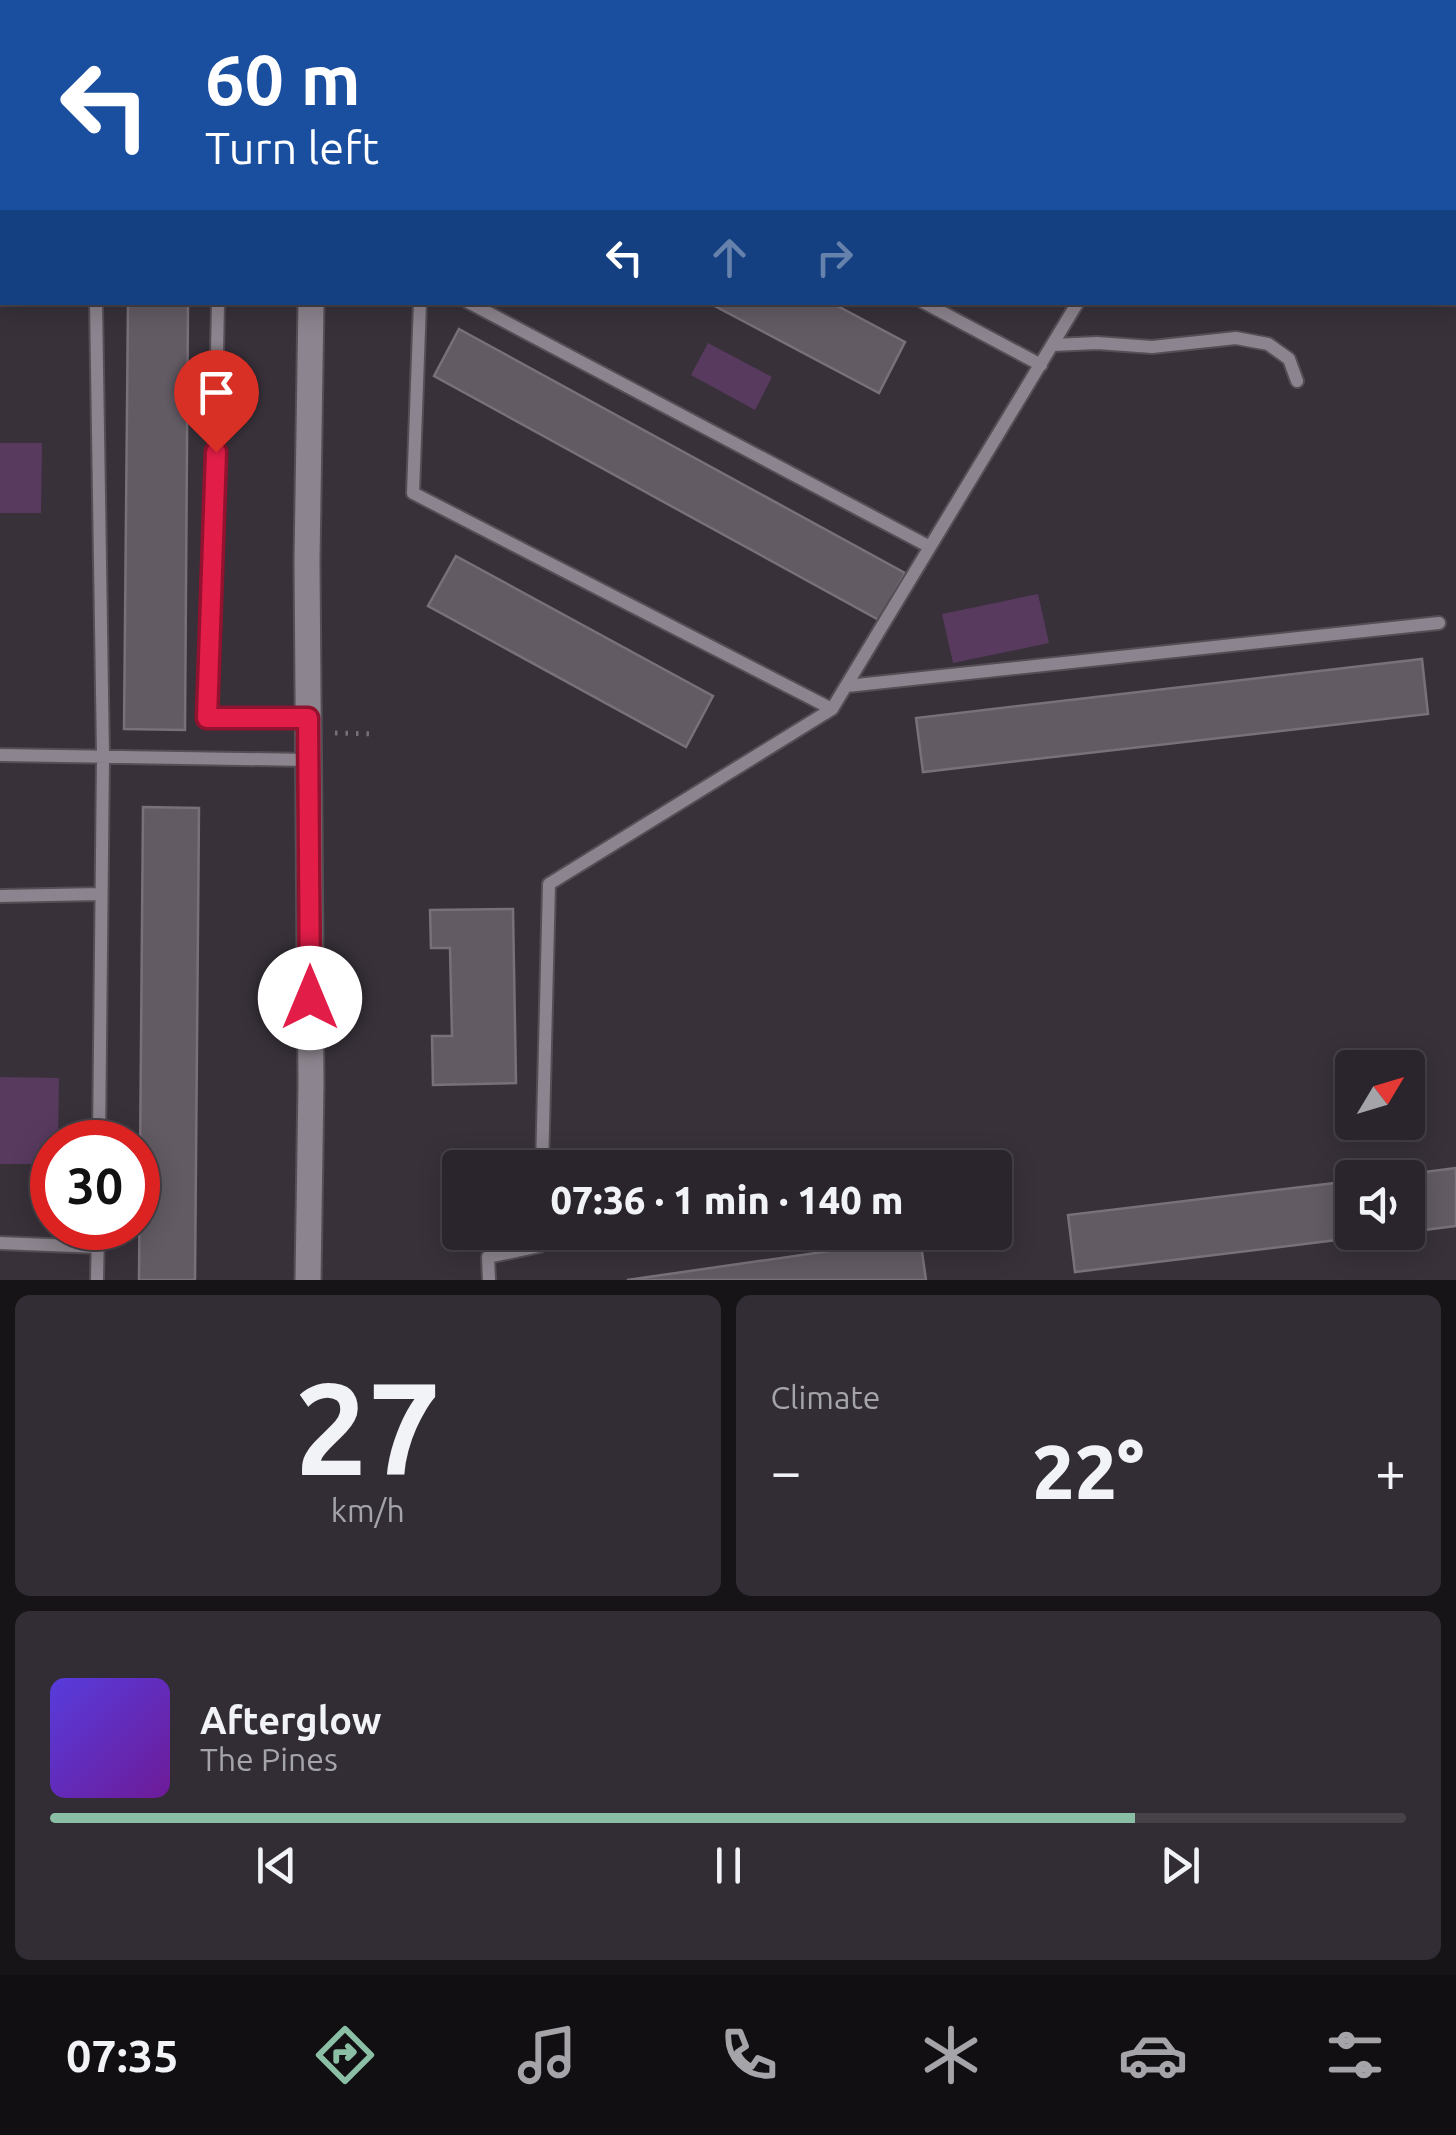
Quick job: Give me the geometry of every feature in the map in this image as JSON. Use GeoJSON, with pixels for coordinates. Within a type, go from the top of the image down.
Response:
{"type":"FeatureCollection","features":[{"type":"Feature","properties":{"kind":"street"},"geometry":{"type":"LineString","coordinates":[[308,1280],[311,1082],[307,561],[311,305]]}},
{"type":"Feature","properties":{"kind":"lane"},"geometry":{"type":"LineString","coordinates":[[96,305],[103,756],[99,1120]]}},
{"type":"Feature","properties":{"kind":"lane"},"geometry":{"type":"LineString","coordinates":[[218,305],[207,718],[308,718]]}},
{"type":"Feature","properties":{"kind":"lane"},"geometry":{"type":"LineString","coordinates":[[420,305],[413,493],[832,709]]}},
{"type":"Feature","properties":{"kind":"lane"},"geometry":{"type":"LineString","coordinates":[[474,305],[930,548]]}},
{"type":"Feature","properties":{"kind":"lane"},"geometry":{"type":"LineString","coordinates":[[928,305],[1041,364]]}},
{"type":"Feature","properties":{"kind":"lane"},"geometry":{"type":"LineString","coordinates":[[542,1150],[549,884],[832,709],[1076,305]]}},
{"type":"Feature","properties":{"kind":"lane"},"geometry":{"type":"LineString","coordinates":[[1053,344],[1152,347],[1236,338],[1268,344],[1289,359],[1297,381]]}},
{"type":"Feature","properties":{"kind":"lane"},"geometry":{"type":"LineString","coordinates":[[847,686],[1439,622]]}},
{"type":"Feature","properties":{"kind":"lane"},"geometry":{"type":"LineString","coordinates":[[0,754],[308,760]]}},
{"type":"Feature","properties":{"kind":"lane"},"geometry":{"type":"LineString","coordinates":[[0,896],[102,894]]}},
{"type":"Feature","properties":{"kind":"lane"},"geometry":{"type":"LineString","coordinates":[[0,1243],[30,1244]]}},
{"type":"Feature","properties":{"kind":"lane"},"geometry":{"type":"LineString","coordinates":[[98,1250],[98,1280]]}},
{"type":"Feature","properties":{"kind":"lane"},"geometry":{"type":"LineString","coordinates":[[489,1280],[488,1256],[519,1250]]}},
{"type":"Feature","properties":{"kind":"shaded area"},"geometry":{"type":"Polygon","coordinates":[[[708,343],[772,377],[755,410],[691,375],[708,343]]]}},
{"type":"Feature","properties":{"kind":"shaded area"},"geometry":{"type":"Polygon","coordinates":[[[0,443],[42,443],[41,513],[0,513],[0,443]]]}},
{"type":"Feature","properties":{"kind":"shaded area"},"geometry":{"type":"Polygon","coordinates":[[[1038,594],[1049,643],[953,663],[942,614],[1038,594]]]}},
{"type":"Feature","properties":{"kind":"shaded area"},"geometry":{"type":"Polygon","coordinates":[[[0,1077],[59,1078],[58,1120],[30,1120],[30,1164],[0,1164],[0,1077]]]}},
{"type":"Feature","properties":{"kind":"building"},"geometry":{"type":"Polygon","coordinates":[[[128,305],[188,305],[185,730],[124,729],[128,305]]]}},
{"type":"Feature","properties":{"kind":"building"},"geometry":{"type":"Polygon","coordinates":[[[713,305],[836,305],[905,342],[879,393],[713,305]]]}},
{"type":"Feature","properties":{"kind":"building"},"geometry":{"type":"Polygon","coordinates":[[[459,329],[905,573],[879,620],[434,376],[459,329]]]}},
{"type":"Feature","properties":{"kind":"building"},"geometry":{"type":"Polygon","coordinates":[[[456,556],[713,696],[686,747],[428,606],[456,556]]]}},
{"type":"Feature","properties":{"kind":"building"},"geometry":{"type":"Polygon","coordinates":[[[1422,659],[1428,714],[923,772],[916,718],[1422,659]]]}},
{"type":"Feature","properties":{"kind":"building"},"geometry":{"type":"Polygon","coordinates":[[[143,807],[199,808],[195,1280],[139,1280],[139,1250],[160,1250],[160,1120],[140,1120],[143,807]]]}},
{"type":"Feature","properties":{"kind":"building"},"geometry":{"type":"Polygon","coordinates":[[[513,909],[516,1083],[433,1085],[432,1036],[452,1036],[450,948],[431,948],[430,910],[513,909]]]}},
{"type":"Feature","properties":{"kind":"building"},"geometry":{"type":"Polygon","coordinates":[[[1456,1168],[1456,1226],[1425,1230],[1425,1172],[1456,1168]]]}},
{"type":"Feature","properties":{"kind":"building"},"geometry":{"type":"Polygon","coordinates":[[[1335,1183],[1335,1240],[1075,1272],[1068,1215],[1335,1183]]]}},
{"type":"Feature","properties":{"kind":"building"},"geometry":{"type":"Polygon","coordinates":[[[836,1250],[922,1250],[926,1280],[627,1280],[836,1250]]]}},
{"type":"Feature","properties":{"kind":"route"},"geometry":{"type":"LineString","coordinates":[[216,452],[207,718],[308,718],[310,998]]}}]}
